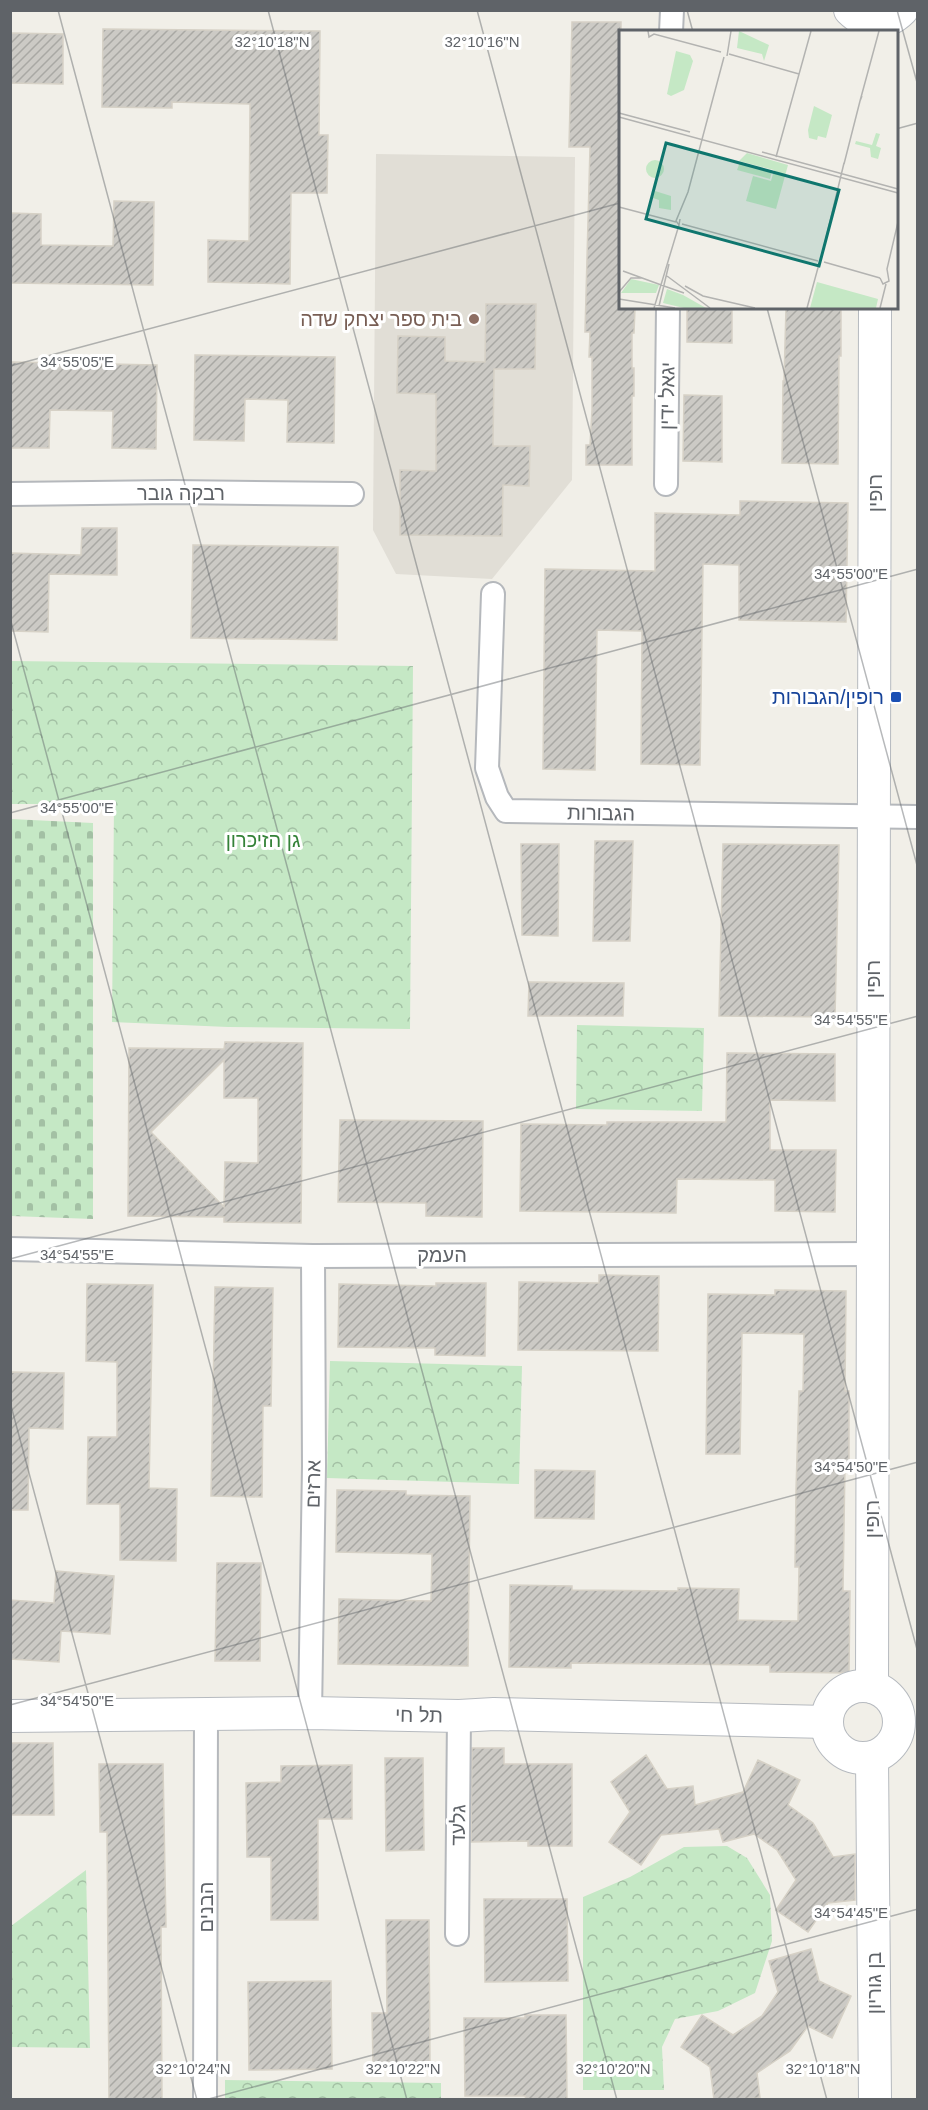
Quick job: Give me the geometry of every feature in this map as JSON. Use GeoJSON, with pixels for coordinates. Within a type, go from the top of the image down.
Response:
{"type":"FeatureCollection","features":[{"type":"Feature","properties":{"kind":"street"},"geometry":{"type":"LineString","coordinates":[[671,30],[672,10]]}},
{"type":"Feature","properties":{"kind":"street","name":"יגאל ידין"},"geometry":{"type":"LineString","coordinates":[[666,484],[668,309]]}},
{"type":"Feature","properties":{"kind":"street","name":"רופין"},"geometry":{"type":"LineString","coordinates":[[872,1687],[875,309]]}},
{"type":"Feature","properties":{"kind":"street","name":"רבקה גובר"},"geometry":{"type":"LineString","coordinates":[[10,494],[173,492],[352,494]]}},
{"type":"Feature","properties":{"kind":"street","name":"הגבורות"},"geometry":{"type":"LineString","coordinates":[[493,594],[487,768],[497,797],[506,811],[918,817]]}},
{"type":"Feature","properties":{"kind":"street","name":"העמק"},"geometry":{"type":"LineString","coordinates":[[10,1249],[313,1256],[873,1254]]}},
{"type":"Feature","properties":{"kind":"street","name":"ארזים"},"geometry":{"type":"LineString","coordinates":[[310,1713],[314,1466],[313,1256]]}},
{"type":"Feature","properties":{"kind":"street"},"geometry":{"type":"LineString","coordinates":[[859,1686],[872,1687],[890,1697],[909,1720],[898,1732],[893,1744],[884,1753],[872,1758],[857,1758],[845,1754],[835,1746],[829,1734],[827,1722],[830,1708],[837,1697],[859,1686]]}},
{"type":"Feature","properties":{"kind":"street","name":"תל חי"},"geometry":{"type":"LineString","coordinates":[[10,1716],[310,1713],[459,1716],[494,1714],[827,1722]]}},
{"type":"Feature","properties":{"kind":"street","name":"הבנים"},"geometry":{"type":"LineString","coordinates":[[206,1714],[206,2100]]}},
{"type":"Feature","properties":{"kind":"street","name":"גלעד"},"geometry":{"type":"LineString","coordinates":[[457,1934],[459,1716]]}},
{"type":"Feature","properties":{"kind":"street","name":"בן גוריון"},"geometry":{"type":"LineString","coordinates":[[872,1758],[875,2100]]}},
{"type":"Feature","properties":{"kind":"shaded area","name":"בית ספר יצחק שדה"},"geometry":{"type":"Polygon","coordinates":[[[376,154],[575,157],[572,480],[492,579],[396,574],[373,530],[376,154]]]}},
{"type":"Feature","properties":{"kind":"green space","name":"גן הזיכרון"},"geometry":{"type":"Polygon","coordinates":[[[11,661],[413,666],[410,1029],[228,1027],[112,1022],[114,804],[11,804],[11,661]]]}},
{"type":"Feature","properties":{"kind":"green space"},"geometry":{"type":"Polygon","coordinates":[[[11,819],[93,823],[93,1219],[11,1216],[11,819]]]}},
{"type":"Feature","properties":{"kind":"green space"},"geometry":{"type":"Polygon","coordinates":[[[577,1025],[704,1028],[702,1111],[576,1109],[577,1025]]]}},
{"type":"Feature","properties":{"kind":"green space"},"geometry":{"type":"Polygon","coordinates":[[[330,1361],[522,1366],[519,1484],[327,1478],[330,1361]]]}},
{"type":"Feature","properties":{"kind":"green space"},"geometry":{"type":"Polygon","coordinates":[[[727,1846],[747,1858],[770,1895],[772,1941],[755,1993],[718,2011],[675,2019],[662,2047],[664,2090],[583,2090],[583,1897],[630,1877],[684,1847],[727,1846]]]}},
{"type":"Feature","properties":{"kind":"green space"},"geometry":{"type":"Polygon","coordinates":[[[86,1870],[90,2048],[11,2047],[11,1926],[86,1870]]]}},
{"type":"Feature","properties":{"kind":"green space"},"geometry":{"type":"Polygon","coordinates":[[[225,2080],[441,2083],[441,2099],[225,2099],[225,2080]]]}},
{"type":"Feature","properties":{"kind":"building"},"geometry":{"type":"Polygon","coordinates":[[[572,22],[621,22],[621,30],[619,30],[619,309],[635,309],[634,333],[632,333],[634,396],[632,396],[632,465],[586,465],[586,445],[590,445],[592,410],[590,332],[585,332],[590,147],[569,147],[572,22]]]}},
{"type":"Feature","properties":{"kind":"building"},"geometry":{"type":"Polygon","coordinates":[[[103,29],[320,31],[319,135],[328,135],[327,193],[291,193],[290,284],[208,282],[208,240],[249,241],[250,104],[172,102],[172,108],[102,107],[103,29]]]}},
{"type":"Feature","properties":{"kind":"building"},"geometry":{"type":"Polygon","coordinates":[[[10,33],[63,34],[63,84],[10,83],[10,33]]]}},
{"type":"Feature","properties":{"kind":"building"},"geometry":{"type":"Polygon","coordinates":[[[114,201],[154,202],[153,285],[10,283],[10,213],[41,214],[41,245],[113,246],[114,201]]]}},
{"type":"Feature","properties":{"kind":"building"},"geometry":{"type":"Polygon","coordinates":[[[486,304],[536,304],[535,369],[494,369],[493,446],[530,446],[529,486],[503,485],[502,536],[400,535],[400,470],[436,471],[436,394],[397,393],[398,336],[445,337],[445,361],[485,362],[486,304]]]}},
{"type":"Feature","properties":{"kind":"building"},"geometry":{"type":"Polygon","coordinates":[[[687,309],[732,309],[732,343],[687,342],[687,309]]]}},
{"type":"Feature","properties":{"kind":"building"},"geometry":{"type":"Polygon","coordinates":[[[786,309],[841,309],[838,464],[782,463],[786,309]]]}},
{"type":"Feature","properties":{"kind":"building"},"geometry":{"type":"Polygon","coordinates":[[[195,355],[335,357],[334,443],[287,442],[288,400],[245,399],[244,441],[194,440],[195,355]]]}},
{"type":"Feature","properties":{"kind":"building"},"geometry":{"type":"Polygon","coordinates":[[[11,362],[157,365],[156,449],[112,448],[113,411],[50,410],[49,448],[10,448],[11,362]]]}},
{"type":"Feature","properties":{"kind":"building"},"geometry":{"type":"Polygon","coordinates":[[[684,395],[722,396],[722,462],[683,461],[684,395]]]}},
{"type":"Feature","properties":{"kind":"building"},"geometry":{"type":"Polygon","coordinates":[[[740,501],[848,503],[846,622],[739,620],[739,565],[703,564],[700,765],[641,764],[642,631],[597,630],[595,770],[543,769],[545,569],[655,571],[655,513],[740,515],[740,501]]]}},
{"type":"Feature","properties":{"kind":"building"},"geometry":{"type":"Polygon","coordinates":[[[82,528],[117,528],[117,575],[49,574],[48,632],[10,631],[10,553],[81,555],[82,528]]]}},
{"type":"Feature","properties":{"kind":"building"},"geometry":{"type":"Polygon","coordinates":[[[193,545],[338,547],[337,640],[191,638],[193,545]]]}},
{"type":"Feature","properties":{"kind":"building"},"geometry":{"type":"Polygon","coordinates":[[[595,841],[633,841],[630,941],[593,941],[595,841]]]}},
{"type":"Feature","properties":{"kind":"building"},"geometry":{"type":"Polygon","coordinates":[[[521,844],[559,844],[558,936],[522,935],[521,844]]]}},
{"type":"Feature","properties":{"kind":"building"},"geometry":{"type":"Polygon","coordinates":[[[723,844],[839,845],[835,1017],[719,1016],[723,844]]]}},
{"type":"Feature","properties":{"kind":"building"},"geometry":{"type":"Polygon","coordinates":[[[529,982],[624,983],[623,1016],[528,1016],[529,982]]]}},
{"type":"Feature","properties":{"kind":"building"},"geometry":{"type":"Polygon","coordinates":[[[225,1042],[303,1043],[301,1223],[224,1222],[224,1217],[128,1216],[129,1048],[224,1049],[225,1042]],[[224,1060],[151,1132],[224,1207],[225,1162],[258,1163],[258,1098],[224,1098],[224,1060]]]}},
{"type":"Feature","properties":{"kind":"building"},"geometry":{"type":"Polygon","coordinates":[[[727,1053],[835,1054],[835,1101],[770,1100],[770,1150],[836,1150],[835,1212],[775,1211],[775,1180],[677,1179],[676,1213],[520,1211],[521,1124],[607,1125],[607,1122],[726,1122],[727,1053]]]}},
{"type":"Feature","properties":{"kind":"building"},"geometry":{"type":"Polygon","coordinates":[[[340,1120],[483,1121],[482,1217],[426,1216],[426,1203],[338,1202],[340,1120]]]}},
{"type":"Feature","properties":{"kind":"building"},"geometry":{"type":"Polygon","coordinates":[[[599,1275],[659,1276],[658,1351],[518,1350],[519,1282],[599,1283],[599,1275]]]}},
{"type":"Feature","properties":{"kind":"building"},"geometry":{"type":"Polygon","coordinates":[[[436,1283],[486,1283],[485,1356],[435,1355],[435,1348],[338,1347],[339,1284],[436,1286],[436,1283]]]}},
{"type":"Feature","properties":{"kind":"building"},"geometry":{"type":"Polygon","coordinates":[[[87,1284],[153,1285],[149,1488],[177,1489],[176,1561],[120,1560],[120,1504],[87,1504],[88,1437],[117,1437],[117,1362],[86,1361],[87,1284]]]}},
{"type":"Feature","properties":{"kind":"building"},"geometry":{"type":"Polygon","coordinates":[[[215,1287],[273,1288],[271,1406],[263,1406],[262,1497],[211,1496],[215,1287]]]}},
{"type":"Feature","properties":{"kind":"building"},"geometry":{"type":"Polygon","coordinates":[[[775,1290],[846,1291],[845,1391],[849,1391],[849,1464],[845,1464],[843,1591],[850,1591],[849,1673],[770,1672],[770,1665],[571,1663],[571,1668],[509,1667],[510,1585],[572,1586],[572,1590],[739,1589],[738,1620],[798,1621],[799,1567],[795,1567],[796,1490],[799,1391],[803,1391],[804,1334],[742,1333],[740,1454],[706,1454],[708,1294],[775,1295],[775,1290]]]}},
{"type":"Feature","properties":{"kind":"building"},"geometry":{"type":"Polygon","coordinates":[[[10,1372],[64,1373],[63,1429],[29,1428],[28,1510],[10,1510],[10,1372]]]}},
{"type":"Feature","properties":{"kind":"building"},"geometry":{"type":"Polygon","coordinates":[[[535,1470],[595,1471],[594,1519],[535,1518],[535,1470]]]}},
{"type":"Feature","properties":{"kind":"building"},"geometry":{"type":"Polygon","coordinates":[[[337,1490],[406,1491],[406,1495],[470,1496],[468,1666],[338,1664],[339,1599],[431,1601],[432,1554],[336,1552],[337,1490]]]}},
{"type":"Feature","properties":{"kind":"building"},"geometry":{"type":"Polygon","coordinates":[[[217,1563],[261,1563],[260,1661],[215,1661],[217,1563]]]}},
{"type":"Feature","properties":{"kind":"building"},"geometry":{"type":"Polygon","coordinates":[[[56,1571],[114,1576],[110,1634],[61,1631],[59,1662],[10,1659],[10,1600],[54,1603],[56,1571]]]}},
{"type":"Feature","properties":{"kind":"building"},"geometry":{"type":"Polygon","coordinates":[[[10,1743],[53,1743],[54,1815],[10,1815],[10,1743]]]}},
{"type":"Feature","properties":{"kind":"building"},"geometry":{"type":"Polygon","coordinates":[[[472,1748],[504,1748],[504,1764],[572,1764],[572,1846],[528,1846],[528,1841],[471,1842],[472,1748]]]}},
{"type":"Feature","properties":{"kind":"building"},"geometry":{"type":"Polygon","coordinates":[[[646,1755],[667,1789],[693,1786],[695,1805],[743,1792],[758,1760],[800,1780],[788,1805],[813,1823],[833,1857],[855,1854],[855,1900],[828,1903],[808,1932],[776,1910],[796,1880],[777,1850],[754,1834],[723,1842],[719,1829],[661,1835],[641,1865],[609,1842],[630,1812],[611,1782],[646,1755]]]}},
{"type":"Feature","properties":{"kind":"building"},"geometry":{"type":"Polygon","coordinates":[[[385,1758],[423,1758],[424,1850],[386,1851],[385,1758]]]}},
{"type":"Feature","properties":{"kind":"building"},"geometry":{"type":"Polygon","coordinates":[[[99,1764],[163,1764],[166,1927],[161,1927],[162,2100],[109,2100],[107,1832],[100,1832],[99,1764]]]}},
{"type":"Feature","properties":{"kind":"building"},"geometry":{"type":"Polygon","coordinates":[[[352,1765],[352,1819],[318,1819],[318,1920],[271,1920],[271,1857],[247,1857],[246,1783],[281,1782],[281,1766],[352,1765]]]}},
{"type":"Feature","properties":{"kind":"building"},"geometry":{"type":"Polygon","coordinates":[[[484,1899],[567,1899],[568,1981],[485,1982],[484,1899]]]}},
{"type":"Feature","properties":{"kind":"building"},"geometry":{"type":"Polygon","coordinates":[[[386,1920],[429,1920],[430,2067],[373,2067],[372,2013],[387,2013],[386,1920]]]}},
{"type":"Feature","properties":{"kind":"building"},"geometry":{"type":"Polygon","coordinates":[[[811,1949],[819,1981],[851,1996],[832,2038],[808,2026],[790,2051],[757,2073],[760,2098],[714,2100],[710,2067],[681,2047],[702,2015],[733,2035],[762,2016],[778,1992],[769,1961],[811,1949]]]}},
{"type":"Feature","properties":{"kind":"building"},"geometry":{"type":"Polygon","coordinates":[[[331,1981],[332,2069],[249,2070],[248,1982],[331,1981]]]}},
{"type":"Feature","properties":{"kind":"building"},"geometry":{"type":"Polygon","coordinates":[[[525,2015],[566,2015],[567,2099],[465,2096],[464,2018],[525,2018],[525,2015]]]}},
{"type":"Feature","properties":{"kind":"place","name":"בית ספר יצחק שדה"},"geometry":{"type":"Point","coordinates":[474,319]}},
{"type":"Feature","properties":{"kind":"place","name":"רופין/הגבורות"},"geometry":{"type":"Point","coordinates":[896,697]}}]}
